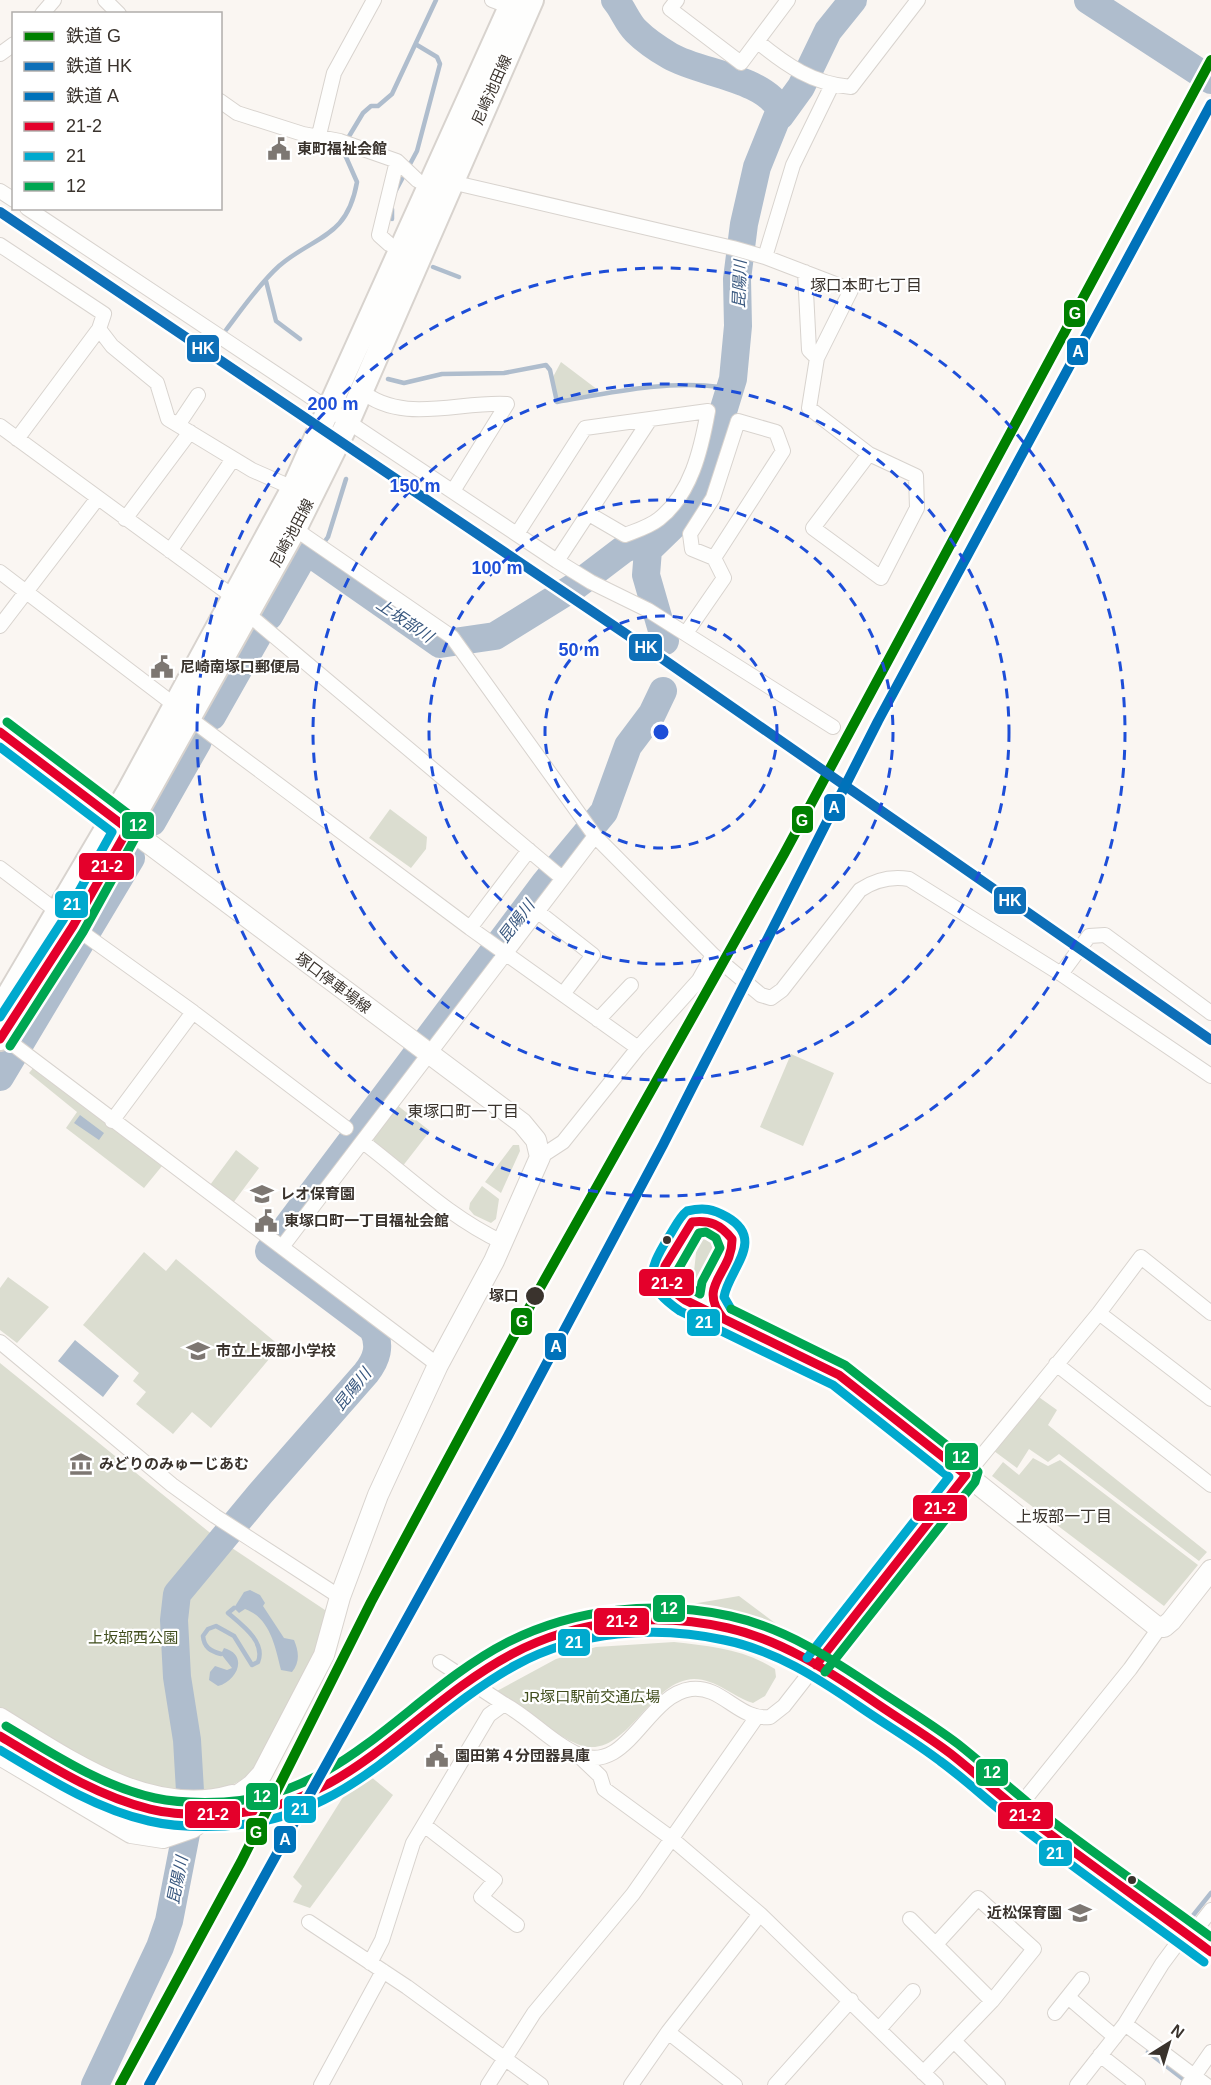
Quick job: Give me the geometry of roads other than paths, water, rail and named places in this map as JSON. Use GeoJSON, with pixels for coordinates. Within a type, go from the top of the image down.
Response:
{"type":"FeatureCollection","features":[{"type":"Feature","properties":{"kind":"main road","name":"尼崎池田線"},"geometry":{"type":"LineString","coordinates":[[242,606],[301,533],[360,390],[418,174],[515,4]]}},
{"type":"Feature","properties":{"kind":"main road","name":"尼崎池田線"},"geometry":{"type":"LineString","coordinates":[[9,1043],[76,928],[120,823],[242,606],[400,249],[418,174]]}},
{"type":"Feature","properties":{"kind":"main road","name":"塚口停車場線"},"geometry":{"type":"LineString","coordinates":[[0,732],[522,1123],[536,1140],[540,1157]]}},
{"type":"Feature","properties":{"kind":"main road","name":"尼崎池田線"},"geometry":{"type":"LineString","coordinates":[[0,1009],[76,928]]}},
{"type":"Feature","properties":{"kind":"main road"},"geometry":{"type":"LineString","coordinates":[[0,1755],[131,1833],[163,1838],[192,1828],[262,1774],[324,1655],[340,1597],[378,1495],[438,1365],[502,1242],[540,1157]]}},
{"type":"Feature","properties":{"kind":"main road"},"geometry":{"type":"LineString","coordinates":[[723,1318],[839,1375],[1148,1620],[1160,1627],[1171,1621],[1211,1570]]}},
{"type":"Feature","properties":{"kind":"main road"},"geometry":{"type":"LineString","coordinates":[[816,1665],[966,1475]]}},
{"type":"Feature","properties":{"kind":"main road"},"geometry":{"type":"LineString","coordinates":[[0,1736],[39,1759],[105,1792],[145,1807],[176,1813],[231,1816],[283,1807],[304,1800],[354,1770],[447,1697],[494,1664],[553,1636],[593,1626],[643,1619],[693,1622],[758,1637],[816,1665],[948,1753],[1017,1809],[1211,1952]]}},
{"type":"Feature","properties":{"kind":"main road"},"geometry":{"type":"LineString","coordinates":[[0,1718],[79,1765],[126,1786],[159,1796],[195,1802],[241,1792]]}},
{"type":"Feature","properties":{"kind":"street"},"geometry":{"type":"LineString","coordinates":[[44,12],[54,0]]}},
{"type":"Feature","properties":{"kind":"street"},"geometry":{"type":"LineString","coordinates":[[105,0],[117,12]]}},
{"type":"Feature","properties":{"kind":"street"},"geometry":{"type":"LineString","coordinates":[[319,135],[331,80],[374,0]]}},
{"type":"Feature","properties":{"kind":"street"},"geometry":{"type":"LineString","coordinates":[[677,0],[670,9],[741,63],[788,0]]}},
{"type":"Feature","properties":{"kind":"street"},"geometry":{"type":"LineString","coordinates":[[758,42],[792,69],[832,85],[851,87],[918,0]]}},
{"type":"Feature","properties":{"kind":"street"},"geometry":{"type":"LineString","coordinates":[[765,257],[793,165],[832,85]]}},
{"type":"Feature","properties":{"kind":"street"},"geometry":{"type":"LineString","coordinates":[[222,102],[237,113],[303,134],[319,135],[344,143],[418,174],[765,257],[851,290],[817,358],[809,408],[869,454],[916,476],[917,508],[881,578],[813,528],[869,454]]}},
{"type":"Feature","properties":{"kind":"street"},"geometry":{"type":"LineString","coordinates":[[400,249],[389,244],[379,235],[418,174]]}},
{"type":"Feature","properties":{"kind":"street"},"geometry":{"type":"LineString","coordinates":[[30,210],[557,561],[591,582],[648,610],[833,727]]}},
{"type":"Feature","properties":{"kind":"street"},"geometry":{"type":"LineString","coordinates":[[0,245],[104,314],[99,329],[17,439]]}},
{"type":"Feature","properties":{"kind":"street"},"geometry":{"type":"LineString","coordinates":[[805,273],[808,350],[817,358]]}},
{"type":"Feature","properties":{"kind":"street"},"geometry":{"type":"LineString","coordinates":[[99,329],[112,346],[156,383],[168,419],[233,459],[293,488]]}},
{"type":"Feature","properties":{"kind":"street"},"geometry":{"type":"LineString","coordinates":[[360,390],[388,406],[419,410],[507,404],[453,491]]}},
{"type":"Feature","properties":{"kind":"street"},"geometry":{"type":"LineString","coordinates":[[125,519],[184,429],[198,395]]}},
{"type":"Feature","properties":{"kind":"street"},"geometry":{"type":"LineString","coordinates":[[517,534],[585,428],[649,421],[708,411],[702,448],[680,498],[657,520],[625,536],[589,514]]}},
{"type":"Feature","properties":{"kind":"street"},"geometry":{"type":"LineString","coordinates":[[557,561],[649,421]]}},
{"type":"Feature","properties":{"kind":"street"},"geometry":{"type":"LineString","coordinates":[[686,633],[724,578],[714,558],[692,549],[690,534],[713,498],[738,421],[776,432],[783,451],[714,558]]}},
{"type":"Feature","properties":{"kind":"street"},"geometry":{"type":"LineString","coordinates":[[0,426],[242,606],[557,874]]}},
{"type":"Feature","properties":{"kind":"street"},"geometry":{"type":"LineString","coordinates":[[170,551],[233,459]]}},
{"type":"Feature","properties":{"kind":"street"},"geometry":{"type":"LineString","coordinates":[[0,626],[97,499]]}},
{"type":"Feature","properties":{"kind":"street"},"geometry":{"type":"LineString","coordinates":[[301,533],[456,642],[591,831],[713,955],[761,995],[771,998],[782,990],[860,890],[869,884],[894,877],[916,882],[1061,974],[1211,1076]]}},
{"type":"Feature","properties":{"kind":"street"},"geometry":{"type":"LineString","coordinates":[[0,572],[470,928],[638,1048]]}},
{"type":"Feature","properties":{"kind":"street"},"geometry":{"type":"LineString","coordinates":[[277,1243],[363,1142],[423,1050],[500,949],[537,911],[557,874],[591,831]]}},
{"type":"Feature","properties":{"kind":"street"},"geometry":{"type":"LineString","coordinates":[[470,928],[529,850]]}},
{"type":"Feature","properties":{"kind":"street"},"geometry":{"type":"LineString","coordinates":[[0,868],[76,928],[193,1012],[346,1128]]}},
{"type":"Feature","properties":{"kind":"street"},"geometry":{"type":"LineString","coordinates":[[537,911],[593,955],[563,994]]}},
{"type":"Feature","properties":{"kind":"street"},"geometry":{"type":"LineString","coordinates":[[1061,974],[1089,936],[1105,935],[1211,1013]]}},
{"type":"Feature","properties":{"kind":"street"},"geometry":{"type":"LineString","coordinates":[[540,1157],[563,1142],[638,1048],[699,980],[713,955]]}},
{"type":"Feature","properties":{"kind":"street"},"geometry":{"type":"LineString","coordinates":[[598,1020],[631,985]]}},
{"type":"Feature","properties":{"kind":"street"},"geometry":{"type":"LineString","coordinates":[[112,1121],[193,1012]]}},
{"type":"Feature","properties":{"kind":"street"},"geometry":{"type":"LineString","coordinates":[[9,1043],[438,1365]]}},
{"type":"Feature","properties":{"kind":"street"},"geometry":{"type":"LineString","coordinates":[[363,1142],[461,1220],[502,1242]]}},
{"type":"Feature","properties":{"kind":"street"},"geometry":{"type":"LineString","coordinates":[[966,1475],[1099,1313],[1141,1257],[1211,1313]]}},
{"type":"Feature","properties":{"kind":"street"},"geometry":{"type":"LineString","coordinates":[[1099,1313],[1211,1399]]}},
{"type":"Feature","properties":{"kind":"street"},"geometry":{"type":"LineString","coordinates":[[0,1342],[172,1485],[238,1532],[340,1597]]}},
{"type":"Feature","properties":{"kind":"street"},"geometry":{"type":"LineString","coordinates":[[1056,1364],[1210,1482]]}},
{"type":"Feature","properties":{"kind":"street"},"geometry":{"type":"LineString","coordinates":[[1017,1809],[1130,1669],[1160,1627]]}},
{"type":"Feature","properties":{"kind":"street"},"geometry":{"type":"LineString","coordinates":[[440,1662],[575,1753],[600,1776],[604,1790],[671,1838],[760,1914],[880,2028],[936,2085]]}},
{"type":"Feature","properties":{"kind":"street"},"geometry":{"type":"LineString","coordinates":[[575,1753],[589,1758],[608,1756],[620,1748],[670,1698],[687,1690],[705,1690],[718,1695],[740,1711],[756,1718],[777,1714],[816,1665]]}},
{"type":"Feature","properties":{"kind":"street"},"geometry":{"type":"LineString","coordinates":[[370,1963],[382,1940],[408,1856],[424,1825],[489,1715],[504,1704]]}},
{"type":"Feature","properties":{"kind":"street"},"geometry":{"type":"LineString","coordinates":[[488,2085],[534,2013],[633,1894],[756,1718]]}},
{"type":"Feature","properties":{"kind":"street"},"geometry":{"type":"LineString","coordinates":[[424,1825],[495,1880],[481,1897],[518,1925]]}},
{"type":"Feature","properties":{"kind":"street"},"geometry":{"type":"LineString","coordinates":[[923,2073],[992,2001],[1034,1949],[978,1898],[936,1944]]}},
{"type":"Feature","properties":{"kind":"street"},"geometry":{"type":"LineString","coordinates":[[1077,2085],[1121,2029],[1161,1964],[1211,1910]]}},
{"type":"Feature","properties":{"kind":"street"},"geometry":{"type":"LineString","coordinates":[[631,2085],[668,2032],[760,1914]]}},
{"type":"Feature","properties":{"kind":"street"},"geometry":{"type":"LineString","coordinates":[[910,1919],[992,2001]]}},
{"type":"Feature","properties":{"kind":"street"},"geometry":{"type":"LineString","coordinates":[[309,1922],[383,1971],[541,2085]]}},
{"type":"Feature","properties":{"kind":"street"},"geometry":{"type":"LineString","coordinates":[[321,2085],[383,1971]]}},
{"type":"Feature","properties":{"kind":"street"},"geometry":{"type":"LineString","coordinates":[[1055,2013],[1082,1979]]}},
{"type":"Feature","properties":{"kind":"street"},"geometry":{"type":"LineString","coordinates":[[880,2028],[913,1991]]}},
{"type":"Feature","properties":{"kind":"street"},"geometry":{"type":"LineString","coordinates":[[1068,1996],[1121,2029],[1192,2080],[1206,2085]]}},
{"type":"Feature","properties":{"kind":"street"},"geometry":{"type":"LineString","coordinates":[[775,2085],[851,2000]]}},
{"type":"Feature","properties":{"kind":"street"},"geometry":{"type":"LineString","coordinates":[[668,2032],[735,2085]]}},
{"type":"Feature","properties":{"kind":"street"},"geometry":{"type":"LineString","coordinates":[[955,2042],[998,2085]]}},
{"type":"Feature","properties":{"kind":"street"},"geometry":{"type":"LineString","coordinates":[[1192,2080],[1211,2052]]}},
{"type":"Feature","properties":{"kind":"street"},"geometry":{"type":"LineString","coordinates":[[1100,2055],[1138,2085]]}},
{"type":"Feature","properties":{"kind":"water"},"geometry":{"type":"Polygon","coordinates":[[[80,1115],[104,1133],[99,1140],[74,1123],[80,1115]]]}},
{"type":"Feature","properties":{"kind":"water"},"geometry":{"type":"Polygon","coordinates":[[[75,1340],[119,1376],[103,1397],[58,1361],[75,1340]]]}},
{"type":"Feature","properties":{"kind":"water"},"geometry":{"type":"Polygon","coordinates":[[[250,1590],[260,1595],[265,1603],[263,1606],[284,1638],[294,1640],[298,1657],[292,1672],[281,1670],[270,1634],[260,1619],[245,1609],[239,1613],[234,1608],[244,1592],[250,1590]]]}},
{"type":"Feature","properties":{"kind":"water"},"geometry":{"type":"Polygon","coordinates":[[[224,1648],[232,1651],[236,1656],[238,1668],[230,1679],[218,1686],[209,1680],[210,1672],[215,1666],[227,1670],[232,1668],[221,1654],[224,1648]]]}},
{"type":"Feature","properties":{"kind":"waterway"},"geometry":{"type":"LineString","coordinates":[[226,330],[279,266],[328,234],[346,215],[357,182],[342,148],[363,113],[371,106],[378,106],[392,94],[436,0]]}},
{"type":"Feature","properties":{"kind":"waterway","name":"昆陽川"},"geometry":{"type":"LineString","coordinates":[[615,0],[633,27],[656,47],[682,62],[730,77],[761,90],[780,110],[757,167],[744,224],[737,279],[738,326],[733,379],[709,457],[705,482],[681,518],[648,550],[646,575],[665,641]]}},
{"type":"Feature","properties":{"kind":"waterway"},"geometry":{"type":"LineString","coordinates":[[780,116],[801,87],[828,31],[853,0]]}},
{"type":"Feature","properties":{"kind":"waterway"},"geometry":{"type":"LineString","coordinates":[[1088,0],[1211,80]]}},
{"type":"Feature","properties":{"kind":"waterway"},"geometry":{"type":"LineString","coordinates":[[395,192],[417,151],[440,64],[437,57],[417,45]]}},
{"type":"Feature","properties":{"kind":"waterway"},"geometry":{"type":"LineString","coordinates":[[392,209],[392,219]]}},
{"type":"Feature","properties":{"kind":"waterway"},"geometry":{"type":"LineString","coordinates":[[433,267],[459,277]]}},
{"type":"Feature","properties":{"kind":"waterway"},"geometry":{"type":"LineString","coordinates":[[266,281],[276,321],[300,339]]}},
{"type":"Feature","properties":{"kind":"waterway"},"geometry":{"type":"LineString","coordinates":[[388,379],[404,383],[442,374],[504,373],[546,365],[550,370],[557,402],[659,386],[720,387]]}},
{"type":"Feature","properties":{"kind":"waterway"},"geometry":{"type":"LineString","coordinates":[[314,556],[328,537],[346,479]]}},
{"type":"Feature","properties":{"kind":"waterway","name":"上坂部川"},"geometry":{"type":"LineString","coordinates":[[269,616],[302,558],[307,555],[314,556],[440,644],[495,636],[574,587],[624,549],[664,532]]}},
{"type":"Feature","properties":{"kind":"waterway","name":"上坂部川"},"geometry":{"type":"LineString","coordinates":[[212,716],[258,635]]}},
{"type":"Feature","properties":{"kind":"waterway","name":"昆陽川"},"geometry":{"type":"LineString","coordinates":[[95,2085],[160,1947],[169,1921],[191,1808],[187,1740],[177,1677],[174,1620],[177,1594],[260,1494],[366,1373],[377,1352],[377,1341],[373,1329],[269,1251],[545,883],[604,812],[628,746],[652,714],[663,691]]}},
{"type":"Feature","properties":{"kind":"waterway","name":"上坂部川"},"geometry":{"type":"LineString","coordinates":[[152,822],[198,741]]}},
{"type":"Feature","properties":{"kind":"waterway","name":"上坂部川"},"geometry":{"type":"LineString","coordinates":[[0,1077],[131,858]]}},
{"type":"Feature","properties":{"kind":"waterway"},"geometry":{"type":"LineString","coordinates":[[221,1654],[208,1648],[203,1636],[208,1629],[216,1626],[234,1636],[252,1665],[258,1662],[260,1655],[259,1648],[251,1634],[228,1613],[234,1608]]}},
{"type":"Feature","properties":{"kind":"waterway"},"geometry":{"type":"LineString","coordinates":[[1191,1918],[1211,1893]]}},
{"type":"Feature","properties":{"kind":"waterway"},"geometry":{"type":"LineString","coordinates":[[1148,2052],[1187,2082]]}},
{"type":"Feature","properties":{"kind":"rail line","name":"G"},"geometry":{"type":"LineString","coordinates":[[120,2085],[241,1862],[371,1602],[536,1295],[784,854],[1211,60]]}},
{"type":"Feature","properties":{"kind":"rail line","name":"A"},"geometry":{"type":"LineString","coordinates":[[149,2085],[508,1436],[663,1145],[878,721],[1211,104]]}},
{"type":"Feature","properties":{"kind":"rail line","name":"HK"},"geometry":{"type":"LineString","coordinates":[[0,212],[660,657],[1211,1040]]}},
{"type":"Feature","properties":{"kind":"place","name":"東町福祉会館"},"geometry":{"type":"Point","coordinates":[279,149]}},
{"type":"Feature","properties":{"kind":"place","name":"尼崎南塚口郵便局"},"geometry":{"type":"Point","coordinates":[162,667]}},
{"type":"Feature","properties":{"kind":"place","name":"レオ保育園"},"geometry":{"type":"Point","coordinates":[262,1194]}},
{"type":"Feature","properties":{"kind":"place","name":"東塚口町一丁目福祉会館"},"geometry":{"type":"Point","coordinates":[266,1221]}},
{"type":"Feature","properties":{"kind":"place","name":"塚口"},"geometry":{"type":"Point","coordinates":[535,1296]}},
{"type":"Feature","properties":{"kind":"place","name":"市立上坂部小学校"},"geometry":{"type":"Point","coordinates":[198,1351]}},
{"type":"Feature","properties":{"kind":"place","name":"みどりのみゅーじあむ"},"geometry":{"type":"Point","coordinates":[81,1464]}},
{"type":"Feature","properties":{"kind":"place","name":"園田第４分団器具庫"},"geometry":{"type":"Point","coordinates":[437,1756]}},
{"type":"Feature","properties":{"kind":"place","name":"近松保育園"},"geometry":{"type":"Point","coordinates":[1080,1913]}},
{"type":"Feature","properties":{"kind":"district","name":"塚口本町七丁目"},"geometry":{"type":"Point","coordinates":[866,285]}},
{"type":"Feature","properties":{"kind":"district","name":"東塚口町一丁目"},"geometry":{"type":"Point","coordinates":[463,1111]}},
{"type":"Feature","properties":{"kind":"district","name":"上坂部一丁目"},"geometry":{"type":"Point","coordinates":[1064,1516]}},
{"type":"Feature","properties":{"kind":"park label","name":"上坂部西公園"},"geometry":{"type":"Point","coordinates":[133,1638]}},
{"type":"Feature","properties":{"kind":"park label","name":"JR塚口駅前交通広場"},"geometry":{"type":"Point","coordinates":[591,1697]}}]}
